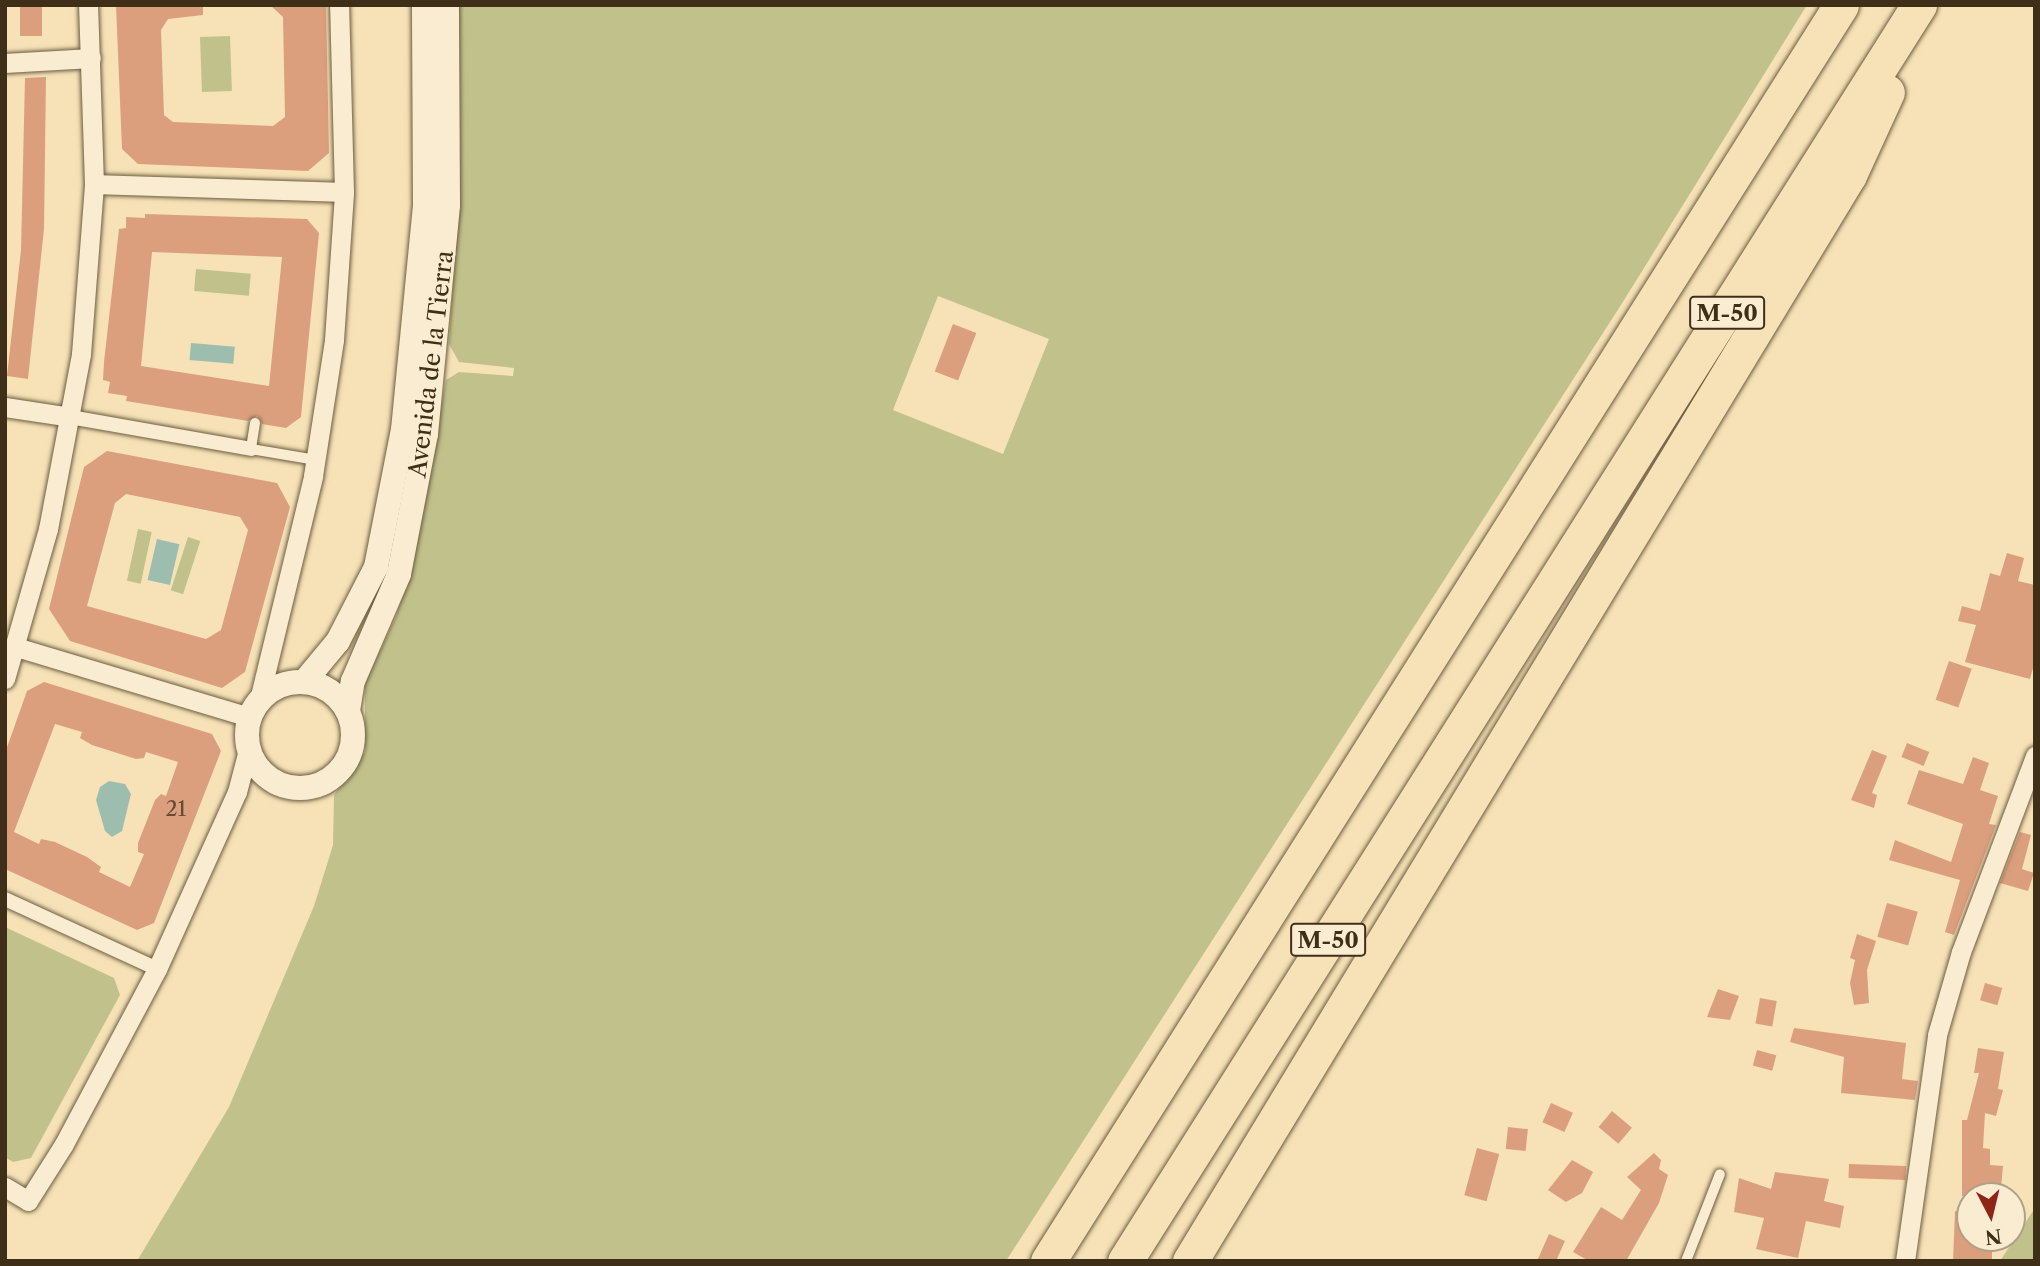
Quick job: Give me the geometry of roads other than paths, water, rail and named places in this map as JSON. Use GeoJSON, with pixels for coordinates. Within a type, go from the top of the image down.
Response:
{"type":"FeatureCollection","features":[{"type":"Feature","properties":{"kind":"highway","name":"M-50"},"geometry":{"type":"LineString","coordinates":[[1048,1261],[1841,5]]}},
{"type":"Feature","properties":{"kind":"highway","name":"M-50"},"geometry":{"type":"LineString","coordinates":[[1125,1261],[1919,5]]}},
{"type":"Feature","properties":{"kind":"highway"},"geometry":{"type":"LineString","coordinates":[[1190,1261],[1849,176],[1927,5]]}},
{"type":"Feature","properties":{"kind":"street"},"geometry":{"type":"LineString","coordinates":[[5,679],[48,529],[81,354],[94,184],[88,5]]}},
{"type":"Feature","properties":{"kind":"street"},"geometry":{"type":"LineString","coordinates":[[5,1187],[28,1201],[64,1144],[157,969],[237,792],[248,750],[254,709],[316,460],[334,340],[344,192],[339,5]]}},
{"type":"Feature","properties":{"kind":"street","name":"Avenida de la Tierra"},"geometry":{"type":"LineString","coordinates":[[304,682],[338,642],[376,567],[403,430],[425,205],[424,5]]}},
{"type":"Feature","properties":{"kind":"street","name":"Avenida de la Tierra"},"geometry":{"type":"LineString","coordinates":[[348,711],[353,681],[399,575],[426,434],[449,205],[447,5]]}},
{"type":"Feature","properties":{"kind":"street"},"geometry":{"type":"LineString","coordinates":[[5,63],[91,58]]}},
{"type":"Feature","properties":{"kind":"street"},"geometry":{"type":"LineString","coordinates":[[94,184],[344,192]]}},
{"type":"Feature","properties":{"kind":"street"},"geometry":{"type":"LineString","coordinates":[[5,407],[251,449]]}},
{"type":"Feature","properties":{"kind":"street"},"geometry":{"type":"LineString","coordinates":[[16,648],[254,709]]}},
{"type":"Feature","properties":{"kind":"street"},"geometry":{"type":"LineString","coordinates":[[248,750],[266,777],[280,785],[316,786],[332,778],[350,754],[353,740],[348,711],[330,691],[304,682],[287,683],[254,709]]}},
{"type":"Feature","properties":{"kind":"street"},"geometry":{"type":"LineString","coordinates":[[1905,1261],[1937,1035],[1961,953],[2035,755]]}},
{"type":"Feature","properties":{"kind":"street"},"geometry":{"type":"LineString","coordinates":[[5,899],[157,969]]}},
{"type":"Feature","properties":{"kind":"lane"},"geometry":{"type":"LineString","coordinates":[[256,423],[251,449],[316,460]]}},
{"type":"Feature","properties":{"kind":"lane"},"geometry":{"type":"LineString","coordinates":[[1686,1261],[1720,1174]]}}]}
